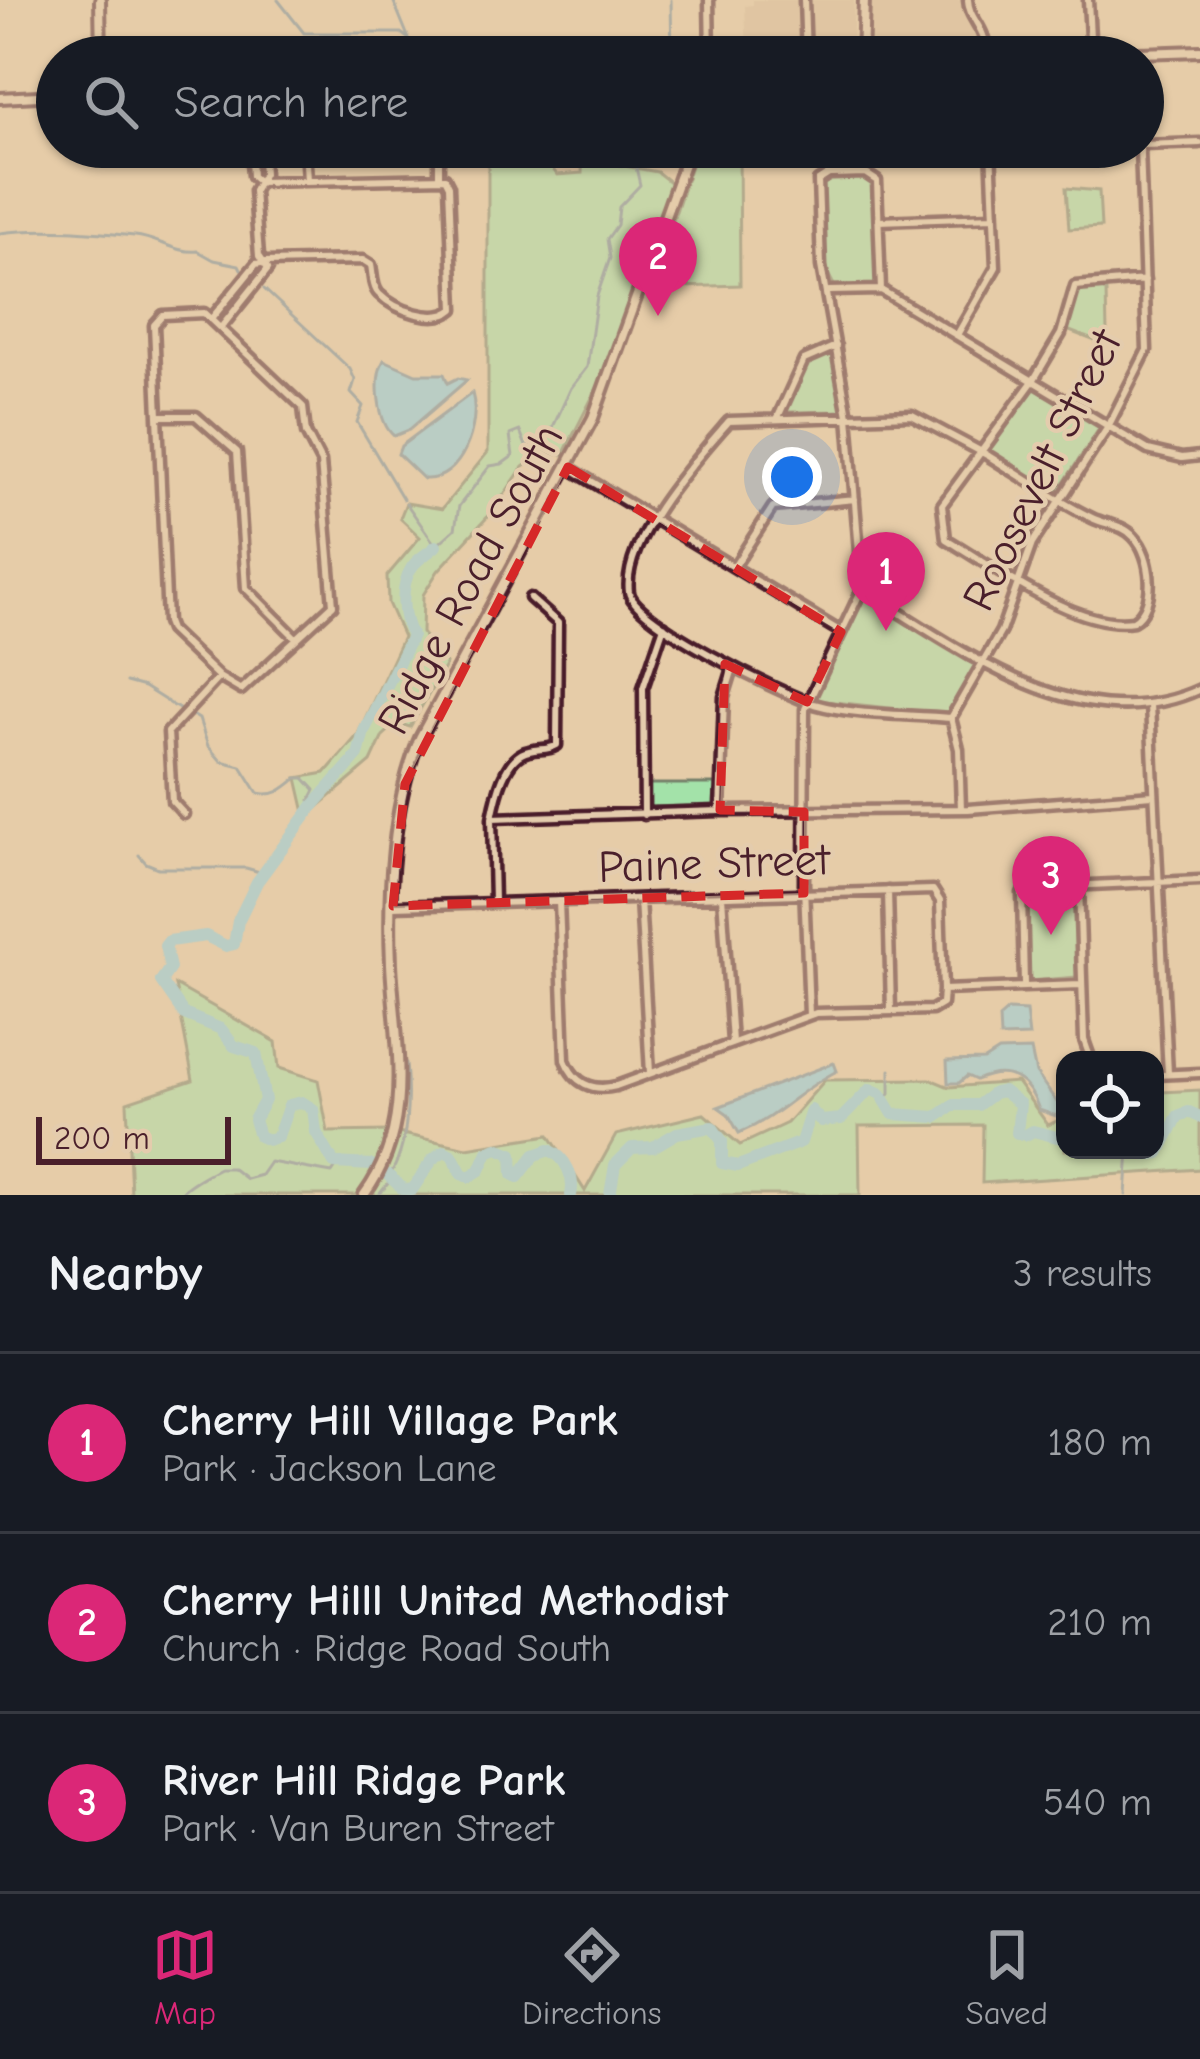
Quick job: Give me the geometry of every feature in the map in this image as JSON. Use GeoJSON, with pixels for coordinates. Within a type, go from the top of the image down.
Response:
{"type":"FeatureCollection","features":[{"type":"Feature","properties":{"kind":"main road"},"geometry":{"type":"LineString","coordinates":[[100,0],[101,36]]}},
{"type":"Feature","properties":{"kind":"main road"},"geometry":{"type":"LineString","coordinates":[[862,36],[863,0]]}},
{"type":"Feature","properties":{"kind":"main road"},"geometry":{"type":"LineString","coordinates":[[1164,53],[1200,51]]}},
{"type":"Feature","properties":{"kind":"main road"},"geometry":{"type":"LineString","coordinates":[[0,98],[36,96]]}},
{"type":"Feature","properties":{"kind":"main road","name":"Ridge Road South"},"geometry":{"type":"LineString","coordinates":[[364,1195],[391,1144],[399,1111],[393,906],[401,803],[414,753],[568,467],[616,360],[683,168]]}},
{"type":"Feature","properties":{"kind":"street"},"geometry":{"type":"LineString","coordinates":[[709,0],[710,36]]}},
{"type":"Feature","properties":{"kind":"street"},"geometry":{"type":"LineString","coordinates":[[804,0],[805,36]]}},
{"type":"Feature","properties":{"kind":"street"},"geometry":{"type":"LineString","coordinates":[[968,0],[986,36]]}},
{"type":"Feature","properties":{"kind":"street"},"geometry":{"type":"LineString","coordinates":[[1088,0],[1090,36]]}},
{"type":"Feature","properties":{"kind":"street"},"geometry":{"type":"LineString","coordinates":[[1164,145],[1200,143]]}},
{"type":"Feature","properties":{"kind":"street"},"geometry":{"type":"LineString","coordinates":[[251,168],[259,182],[440,176]]}},
{"type":"Feature","properties":{"kind":"street"},"geometry":{"type":"LineString","coordinates":[[222,327],[268,269],[259,256],[254,191],[264,168]]}},
{"type":"Feature","properties":{"kind":"street"},"geometry":{"type":"LineString","coordinates":[[306,168],[307,181]]}},
{"type":"Feature","properties":{"kind":"street"},"geometry":{"type":"LineString","coordinates":[[208,316],[256,264],[362,260],[372,267],[374,284],[382,296],[428,316],[449,315],[454,306],[449,186],[440,168]]}},
{"type":"Feature","properties":{"kind":"street"},"geometry":{"type":"LineString","coordinates":[[830,168],[830,174]]}},
{"type":"Feature","properties":{"kind":"street"},"geometry":{"type":"LineString","coordinates":[[957,335],[994,274],[992,168]]}},
{"type":"Feature","properties":{"kind":"street","name":"Roosevelt Street"},"geometry":{"type":"LineString","coordinates":[[951,718],[984,663],[1032,544],[1108,427],[1147,350],[1142,168]]}},
{"type":"Feature","properties":{"kind":"street"},"geometry":{"type":"LineString","coordinates":[[809,1015],[803,747],[807,702],[862,590],[848,416],[821,266],[818,181],[830,174],[872,174],[877,182],[881,290]]}},
{"type":"Feature","properties":{"kind":"street"},"geometry":{"type":"LineString","coordinates":[[879,221],[994,218]]}},
{"type":"Feature","properties":{"kind":"street"},"geometry":{"type":"LineString","coordinates":[[962,809],[959,749],[951,718],[807,702],[733,668],[638,610],[629,592],[633,559],[682,476],[728,421],[921,416],[981,452],[1060,499],[1137,539],[1147,569],[1145,611],[1133,621],[1106,620],[1048,599],[1018,582],[943,534],[942,505],[981,452],[1033,381],[1066,324],[1068,299],[1075,286],[1145,280]]}},
{"type":"Feature","properties":{"kind":"street"},"geometry":{"type":"LineString","coordinates":[[829,291],[881,290],[1108,427],[1164,456],[1200,456]]}},
{"type":"Feature","properties":{"kind":"street"},"geometry":{"type":"LineString","coordinates":[[164,314],[208,316],[298,398],[306,433],[321,462],[333,605],[244,689],[219,677],[166,622],[154,325],[164,314]]}},
{"type":"Feature","properties":{"kind":"street"},"geometry":{"type":"LineString","coordinates":[[778,417],[804,360],[837,345]]}},
{"type":"Feature","properties":{"kind":"street"},"geometry":{"type":"LineString","coordinates":[[158,416],[196,416],[237,452],[246,588],[296,638]]}},
{"type":"Feature","properties":{"kind":"street"},"geometry":{"type":"LineString","coordinates":[[568,467],[842,632]]}},
{"type":"Feature","properties":{"kind":"street"},"geometry":{"type":"LineString","coordinates":[[734,567],[773,507],[855,499]]}},
{"type":"Feature","properties":{"kind":"street"},"geometry":{"type":"LineString","coordinates":[[862,590],[984,663],[1079,702],[1150,705],[1200,689]]}},
{"type":"Feature","properties":{"kind":"street"},"geometry":{"type":"LineString","coordinates":[[494,902],[492,818],[497,796],[522,752],[557,745],[558,623],[530,598]]}},
{"type":"Feature","properties":{"kind":"street"},"geometry":{"type":"LineString","coordinates":[[644,814],[643,688],[664,626]]}},
{"type":"Feature","properties":{"kind":"street"},"geometry":{"type":"LineString","coordinates":[[720,811],[724,697],[733,668]]}},
{"type":"Feature","properties":{"kind":"street"},"geometry":{"type":"LineString","coordinates":[[184,814],[172,801],[168,732],[219,677]]}},
{"type":"Feature","properties":{"kind":"street"},"geometry":{"type":"LineString","coordinates":[[1150,705],[1168,1075]]}},
{"type":"Feature","properties":{"kind":"street"},"geometry":{"type":"LineString","coordinates":[[492,818],[962,809],[1153,795]]}},
{"type":"Feature","properties":{"kind":"street"},"geometry":{"type":"LineString","coordinates":[[1024,986],[1022,892],[1028,887],[1200,880]]}},
{"type":"Feature","properties":{"kind":"street"},"geometry":{"type":"LineString","coordinates":[[1078,885],[1087,1051]]}},
{"type":"Feature","properties":{"kind":"street","name":"Paine Street"},"geometry":{"type":"LineString","coordinates":[[393,906],[933,890],[940,896],[943,990]]}},
{"type":"Feature","properties":{"kind":"street"},"geometry":{"type":"LineString","coordinates":[[888,891],[891,1011]]}},
{"type":"Feature","properties":{"kind":"street"},"geometry":{"type":"LineString","coordinates":[[722,896],[732,1043]]}},
{"type":"Feature","properties":{"kind":"street"},"geometry":{"type":"LineString","coordinates":[[640,898],[650,1073]]}},
{"type":"Feature","properties":{"kind":"street"},"geometry":{"type":"LineString","coordinates":[[559,901],[564,1055],[569,1070],[581,1082],[601,1089],[809,1015],[938,1008],[943,990],[1081,985]]}},
{"type":"Feature","properties":{"kind":"street"},"geometry":{"type":"LineString","coordinates":[[1164,1075],[1200,1073]]}},
{"type":"Feature","properties":{"kind":"highlighted area"},"geometry":{"type":"Polygon","coordinates":[[[568,467],[841,632],[807,702],[725,664],[720,810],[804,812],[804,893],[393,906],[405,784],[568,467]]]}},
{"type":"Feature","properties":{"kind":"shaded area"},"geometry":{"type":"Polygon","coordinates":[[[753,0],[854,0],[852,36],[746,36],[745,6],[753,5],[753,0]]]}},
{"type":"Feature","properties":{"kind":"shaded area"},"geometry":{"type":"Polygon","coordinates":[[[871,0],[965,0],[978,36],[869,36],[871,0]]]}},
{"type":"Feature","properties":{"kind":"green space"},"geometry":{"type":"Polygon","coordinates":[[[488,168],[552,168],[557,175],[582,173],[582,168],[657,172],[671,183],[602,378],[563,455],[543,453],[523,467],[492,512],[438,571],[423,595],[422,633],[446,664],[410,727],[397,723],[383,736],[371,762],[306,817],[297,778],[325,773],[357,736],[403,637],[388,603],[387,576],[420,537],[400,518],[406,503],[442,509],[488,452],[488,168]]]}},
{"type":"Feature","properties":{"kind":"green space"},"geometry":{"type":"Polygon","coordinates":[[[690,168],[739,168],[740,285],[651,288],[690,168]]]}},
{"type":"Feature","properties":{"kind":"green space"},"geometry":{"type":"Polygon","coordinates":[[[867,177],[873,181],[877,281],[873,286],[835,287],[824,266],[820,183],[825,178],[867,177]]]}},
{"type":"Feature","properties":{"kind":"green space"},"geometry":{"type":"Polygon","coordinates":[[[1066,188],[1099,191],[1101,227],[1069,229],[1066,188]]]}},
{"type":"Feature","properties":{"kind":"green space"},"geometry":{"type":"Polygon","coordinates":[[[1100,286],[1106,292],[1103,344],[1067,330],[1074,293],[1100,286]]]}},
{"type":"Feature","properties":{"kind":"green space"},"geometry":{"type":"Polygon","coordinates":[[[830,351],[836,356],[842,411],[786,412],[808,360],[830,351]]]}},
{"type":"Feature","properties":{"kind":"green space"},"geometry":{"type":"Polygon","coordinates":[[[1033,388],[1100,427],[1057,493],[988,451],[1033,388]]]}},
{"type":"Feature","properties":{"kind":"green space"},"geometry":{"type":"Polygon","coordinates":[[[865,597],[975,661],[977,669],[951,712],[815,700],[865,597]]]}},
{"type":"Feature","properties":{"kind":"green space"},"geometry":{"type":"Polygon","coordinates":[[[648,784],[715,784],[714,805],[649,807],[648,784]]]}},
{"type":"Feature","properties":{"kind":"green space"},"geometry":{"type":"Polygon","coordinates":[[[1069,888],[1074,893],[1077,977],[1029,981],[1026,893],[1069,888]]]}},
{"type":"Feature","properties":{"kind":"green space"},"geometry":{"type":"Polygon","coordinates":[[[175,985],[276,1042],[279,1068],[318,1080],[328,1132],[389,1131],[467,1148],[549,1135],[585,1191],[616,1135],[704,1114],[740,1145],[787,1123],[825,1080],[930,1079],[949,1087],[1017,1082],[1048,1125],[1056,1121],[1056,1159],[1164,1159],[1164,1092],[1200,1090],[1200,1169],[982,1183],[983,1125],[859,1126],[860,1195],[131,1195],[127,1102],[193,1080],[175,985]]]}},
{"type":"Feature","properties":{"kind":"water"},"geometry":{"type":"Polygon","coordinates":[[[384,360],[416,374],[444,374],[448,383],[467,380],[409,430],[394,436],[379,400],[384,360]]]}},
{"type":"Feature","properties":{"kind":"water"},"geometry":{"type":"Polygon","coordinates":[[[472,393],[474,420],[466,448],[449,471],[424,479],[398,454],[401,446],[472,393]]]}},
{"type":"Feature","properties":{"kind":"water"},"geometry":{"type":"Polygon","coordinates":[[[1008,1010],[1026,1011],[1029,1036],[1000,1037],[999,1018],[1008,1010]]]}},
{"type":"Feature","properties":{"kind":"water"},"geometry":{"type":"Polygon","coordinates":[[[1031,1050],[1036,1073],[1056,1101],[1056,1116],[1039,1110],[1023,1083],[1007,1075],[976,1080],[967,1076],[959,1083],[948,1083],[947,1061],[984,1060],[998,1051],[1031,1050]]]}},
{"type":"Feature","properties":{"kind":"water"},"geometry":{"type":"Polygon","coordinates":[[[834,1063],[837,1071],[739,1133],[718,1107],[834,1063]]]}},
{"type":"Feature","properties":{"kind":"waterway"},"geometry":{"type":"LineString","coordinates":[[278,0],[304,33],[405,36]]}},
{"type":"Feature","properties":{"kind":"waterway"},"geometry":{"type":"LineString","coordinates":[[393,0],[408,36]]}},
{"type":"Feature","properties":{"kind":"waterway"},"geometry":{"type":"LineString","coordinates":[[671,0],[672,36]]}},
{"type":"Feature","properties":{"kind":"waterway"},"geometry":{"type":"LineString","coordinates":[[406,503],[436,546],[455,529],[459,506],[490,466],[513,456],[510,435],[520,431],[526,446],[541,446],[547,440],[571,388],[587,367],[597,296],[610,258],[607,239],[617,225],[619,207],[640,185],[636,168]]}},
{"type":"Feature","properties":{"kind":"waterway"},"geometry":{"type":"LineString","coordinates":[[0,233],[51,230],[135,236],[198,251],[241,269]]}},
{"type":"Feature","properties":{"kind":"waterway"},"geometry":{"type":"LineString","coordinates":[[264,289],[350,369],[355,380],[351,393],[363,406],[357,422],[403,499]]}},
{"type":"Feature","properties":{"kind":"waterway"},"geometry":{"type":"LineString","coordinates":[[372,1165],[334,1163],[316,1132],[313,1109],[302,1102],[289,1105],[278,1136],[268,1140],[259,1136],[254,1120],[265,1100],[256,1053],[234,1046],[221,1029],[184,1014],[161,981],[170,968],[165,946],[169,941],[206,936],[226,946],[234,944],[238,921],[257,882],[358,755],[364,731],[412,636],[403,603],[408,575],[436,546]]}},
{"type":"Feature","properties":{"kind":"waterway"},"geometry":{"type":"LineString","coordinates":[[126,682],[144,687],[182,711]]}},
{"type":"Feature","properties":{"kind":"waterway"},"geometry":{"type":"LineString","coordinates":[[191,714],[199,719],[208,746],[221,761],[241,766],[258,793],[274,793],[304,778],[315,790],[310,800],[313,806]]}},
{"type":"Feature","properties":{"kind":"waterway"},"geometry":{"type":"LineString","coordinates":[[139,855],[158,868],[246,868],[263,873]]}},
{"type":"Feature","properties":{"kind":"waterway"},"geometry":{"type":"LineString","coordinates":[[389,1176],[404,1137],[406,1063]]}},
{"type":"Feature","properties":{"kind":"waterway"},"geometry":{"type":"LineString","coordinates":[[885,1100],[890,1093],[890,1070]]}},
{"type":"Feature","properties":{"kind":"waterway"},"geometry":{"type":"LineString","coordinates":[[610,1195],[615,1165],[632,1148],[653,1147],[677,1133],[712,1127],[722,1141],[722,1163],[738,1166],[801,1142],[811,1110],[821,1121],[841,1119],[870,1089],[881,1094],[893,1114],[936,1117],[954,1105],[978,1105],[1003,1091],[1020,1104],[1017,1133],[1056,1137]]}},
{"type":"Feature","properties":{"kind":"waterway"},"geometry":{"type":"LineString","coordinates":[[1164,1143],[1178,1116],[1189,1112],[1200,1117]]}},
{"type":"Feature","properties":{"kind":"waterway"},"geometry":{"type":"LineString","coordinates":[[387,1174],[403,1189],[412,1190],[444,1151],[469,1177],[480,1170],[488,1152],[497,1148],[512,1154],[513,1174],[518,1177],[535,1155],[549,1150],[568,1169],[571,1195]]}},
{"type":"Feature","properties":{"kind":"waterway"},"geometry":{"type":"LineString","coordinates":[[1126,1195],[1128,1159]]}},
{"type":"Feature","properties":{"kind":"waterway"},"geometry":{"type":"LineString","coordinates":[[179,1195],[219,1168],[232,1168],[246,1179],[261,1175],[270,1162],[332,1173],[338,1164]]}},
{"type":"Feature","properties":{"kind":"waterway"},"geometry":{"type":"LineString","coordinates":[[379,1195],[393,1177]]}},
{"type":"Feature","properties":{"kind":"place","name":"Cherry Hilll United Methodist"},"geometry":{"type":"Point","coordinates":[658,316]}},
{"type":"Feature","properties":{"kind":"place","name":"Cherry Hill Village Park"},"geometry":{"type":"Point","coordinates":[886,631]}},
{"type":"Feature","properties":{"kind":"place","name":"River Hill Ridge Park"},"geometry":{"type":"Point","coordinates":[1051,935]}}]}
